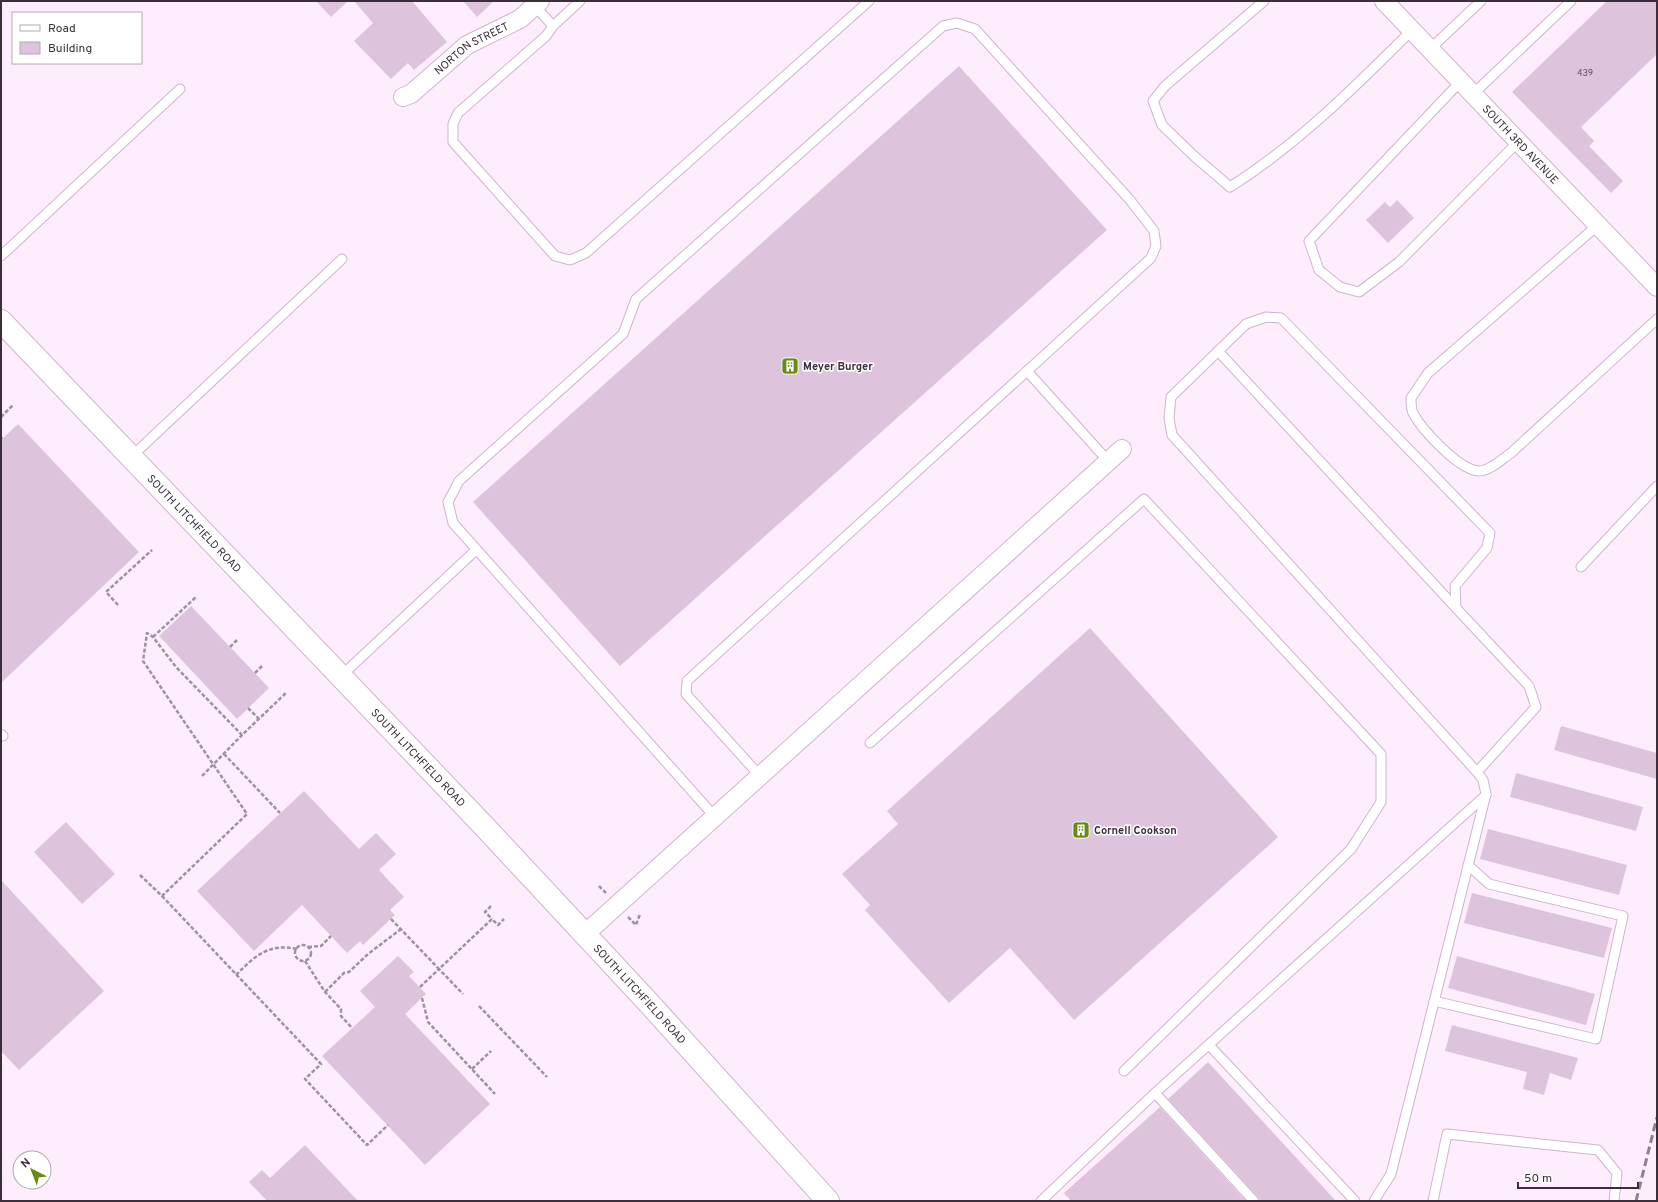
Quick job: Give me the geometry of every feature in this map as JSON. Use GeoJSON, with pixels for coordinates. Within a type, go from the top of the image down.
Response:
{"type":"FeatureCollection","features":[{"type":"Feature","properties":{"kind":"main road","name":"SOUTH LITCHFIELD ROAD"},"geometry":{"type":"LineString","coordinates":[[1,321],[341,676],[585,934],[828,1201]]}},
{"type":"Feature","properties":{"kind":"street","name":"SOUTH 3RD AVENUE"},"geometry":{"type":"LineString","coordinates":[[1384,1],[1657,287]]}},
{"type":"Feature","properties":{"kind":"street","name":"NORTON STREET"},"geometry":{"type":"LineString","coordinates":[[403,97],[411,94],[467,44],[520,19],[537,3]]}},
{"type":"Feature","properties":{"kind":"street"},"geometry":{"type":"LineString","coordinates":[[585,934],[1122,449]]}},
{"type":"Feature","properties":{"kind":"lane"},"geometry":{"type":"LineString","coordinates":[[580,1],[553,26],[546,36],[458,113],[453,124],[452,142],[554,256],[570,260],[586,253],[869,1]]}},
{"type":"Feature","properties":{"kind":"lane"},"geometry":{"type":"LineString","coordinates":[[1264,1],[1166,86],[1153,101],[1162,125],[1194,156],[1230,187],[1256,171],[1335,106],[1412,30]]}},
{"type":"Feature","properties":{"kind":"lane"},"geometry":{"type":"LineString","coordinates":[[1430,49],[1481,1]]}},
{"type":"Feature","properties":{"kind":"lane"},"geometry":{"type":"LineString","coordinates":[[1473,94],[1571,1]]}},
{"type":"Feature","properties":{"kind":"lane"},"geometry":{"type":"LineString","coordinates":[[537,3],[553,26]]}},
{"type":"Feature","properties":{"kind":"lane"},"geometry":{"type":"LineString","coordinates":[[715,817],[453,523],[448,502],[460,481],[623,334],[636,298],[943,26],[957,23],[975,29],[1130,200],[1154,231],[1156,246],[1151,258],[687,681],[686,694],[760,776]]}},
{"type":"Feature","properties":{"kind":"lane"},"geometry":{"type":"LineString","coordinates":[[1461,81],[1309,241],[1319,270],[1340,288],[1358,292],[1399,262],[1518,142]]}},
{"type":"Feature","properties":{"kind":"lane"},"geometry":{"type":"LineString","coordinates":[[1,256],[180,89]]}},
{"type":"Feature","properties":{"kind":"lane"},"geometry":{"type":"LineString","coordinates":[[1598,225],[1428,373],[1411,398],[1412,412],[1424,430],[1459,462],[1479,471],[1492,466],[1511,453],[1657,319]]}},
{"type":"Feature","properties":{"kind":"lane"},"geometry":{"type":"LineString","coordinates":[[131,457],[342,259]]}},
{"type":"Feature","properties":{"kind":"lane"},"geometry":{"type":"LineString","coordinates":[[1374,1201],[1390,1174],[1486,794],[1483,780],[1172,435],[1169,418],[1171,397],[1246,324],[1266,317],[1281,318],[1490,533],[1487,548],[1455,586],[1456,608]]}},
{"type":"Feature","properties":{"kind":"lane"},"geometry":{"type":"LineString","coordinates":[[1218,351],[1530,686],[1536,707],[1477,772]]}},
{"type":"Feature","properties":{"kind":"lane"},"geometry":{"type":"LineString","coordinates":[[1027,371],[1108,462]]}},
{"type":"Feature","properties":{"kind":"lane"},"geometry":{"type":"LineString","coordinates":[[1581,567],[1657,486]]}},
{"type":"Feature","properties":{"kind":"lane"},"geometry":{"type":"LineString","coordinates":[[870,743],[1144,499],[1381,754],[1381,802],[1351,849],[1124,1072]]}},
{"type":"Feature","properties":{"kind":"lane"},"geometry":{"type":"LineString","coordinates":[[341,676],[476,550]]}},
{"type":"Feature","properties":{"kind":"lane"},"geometry":{"type":"LineString","coordinates":[[1041,1201],[1156,1093],[1486,794]]}},
{"type":"Feature","properties":{"kind":"lane"},"geometry":{"type":"LineString","coordinates":[[1434,1001],[1596,1039],[1624,916],[1489,884],[1468,865]]}},
{"type":"Feature","properties":{"kind":"lane"},"geometry":{"type":"LineString","coordinates":[[1209,1045],[1355,1201]]}},
{"type":"Feature","properties":{"kind":"lane"},"geometry":{"type":"LineString","coordinates":[[1156,1093],[1254,1201]]}},
{"type":"Feature","properties":{"kind":"lane"},"geometry":{"type":"LineString","coordinates":[[1433,1201],[1447,1134],[1598,1150],[1617,1173],[1614,1201]]}},
{"type":"Feature","properties":{"kind":"lane"},"geometry":{"type":"LineString","coordinates":[[1048,1194],[1055,1201]]}},
{"type":"Feature","properties":{"kind":"path"},"geometry":{"type":"LineString","coordinates":[[1,417],[13,405]]}},
{"type":"Feature","properties":{"kind":"path"},"geometry":{"type":"LineString","coordinates":[[118,605],[106,592],[152,550]]}},
{"type":"Feature","properties":{"kind":"path"},"geometry":{"type":"LineString","coordinates":[[153,637],[196,597]]}},
{"type":"Feature","properties":{"kind":"path"},"geometry":{"type":"LineString","coordinates":[[162,896],[247,814],[143,661],[147,633],[153,637],[176,667],[242,735]]}},
{"type":"Feature","properties":{"kind":"path"},"geometry":{"type":"LineString","coordinates":[[230,647],[237,640]]}},
{"type":"Feature","properties":{"kind":"path"},"geometry":{"type":"LineString","coordinates":[[255,673],[262,666]]}},
{"type":"Feature","properties":{"kind":"path"},"geometry":{"type":"LineString","coordinates":[[202,776],[287,692]]}},
{"type":"Feature","properties":{"kind":"path"},"geometry":{"type":"LineString","coordinates":[[248,708],[259,719]]}},
{"type":"Feature","properties":{"kind":"path"},"geometry":{"type":"LineString","coordinates":[[224,754],[280,813]]}},
{"type":"Feature","properties":{"kind":"path"},"geometry":{"type":"LineString","coordinates":[[140,875],[162,896],[321,1064],[305,1079],[367,1145],[388,1125]]}},
{"type":"Feature","properties":{"kind":"path"},"geometry":{"type":"LineString","coordinates":[[491,906],[485,912],[498,925],[504,919]]}},
{"type":"Feature","properties":{"kind":"path"},"geometry":{"type":"LineString","coordinates":[[391,919],[463,994]]}},
{"type":"Feature","properties":{"kind":"path"},"geometry":{"type":"LineString","coordinates":[[420,987],[492,919]]}},
{"type":"Feature","properties":{"kind":"path"},"geometry":{"type":"LineString","coordinates":[[325,992],[344,973],[349,972],[368,954],[401,929]]}},
{"type":"Feature","properties":{"kind":"path"},"geometry":{"type":"LineString","coordinates":[[331,936],[320,946],[300,946],[297,950],[296,956],[300,960],[305,961],[325,992],[341,1009],[341,1016],[352,1028]]}},
{"type":"Feature","properties":{"kind":"path"},"geometry":{"type":"LineString","coordinates":[[236,975],[261,952],[272,948],[288,947],[297,950]]}},
{"type":"Feature","properties":{"kind":"path"},"geometry":{"type":"LineString","coordinates":[[305,961],[309,958],[311,953],[308,947]]}},
{"type":"Feature","properties":{"kind":"path"},"geometry":{"type":"LineString","coordinates":[[422,998],[428,1022],[495,1094]]}},
{"type":"Feature","properties":{"kind":"path"},"geometry":{"type":"LineString","coordinates":[[479,1006],[547,1077]]}},
{"type":"Feature","properties":{"kind":"path"},"geometry":{"type":"LineString","coordinates":[[472,1069],[491,1051]]}},
{"type":"Feature","properties":{"kind":"building"},"geometry":{"type":"Polygon","coordinates":[[[316,1],[348,1],[331,17],[316,1]]]}},
{"type":"Feature","properties":{"kind":"building"},"geometry":{"type":"Polygon","coordinates":[[[354,1],[412,1],[447,42],[414,70],[408,63],[391,79],[354,41],[373,23],[354,1]]]}},
{"type":"Feature","properties":{"kind":"building"},"geometry":{"type":"Polygon","coordinates":[[[463,1],[494,1],[477,17],[463,1]]]}},
{"type":"Feature","properties":{"kind":"building"},"geometry":{"type":"Polygon","coordinates":[[[1607,1],[1657,1],[1657,54],[1581,127],[1594,141],[1589,146],[1623,181],[1611,193],[1512,92],[1607,1]]]}},
{"type":"Feature","properties":{"kind":"building","name":"Meyer Burger"},"geometry":{"type":"Polygon","coordinates":[[[959,66],[1107,230],[620,666],[473,502],[959,66]]]}},
{"type":"Feature","properties":{"kind":"building"},"geometry":{"type":"Polygon","coordinates":[[[1397,200],[1414,218],[1388,243],[1366,220],[1385,202],[1390,207],[1397,200]]]}},
{"type":"Feature","properties":{"kind":"building"},"geometry":{"type":"Polygon","coordinates":[[[18,424],[139,552],[1,683],[1,440],[18,424]]]}},
{"type":"Feature","properties":{"kind":"building"},"geometry":{"type":"Polygon","coordinates":[[[191,606],[269,688],[237,719],[159,636],[191,606]]]}},
{"type":"Feature","properties":{"kind":"building","name":"Cornell Cookson"},"geometry":{"type":"Polygon","coordinates":[[[1090,628],[1278,837],[1074,1020],[1010,948],[949,1003],[865,910],[870,905],[842,874],[898,824],[887,811],[1090,628]]]}},
{"type":"Feature","properties":{"kind":"building"},"geometry":{"type":"Polygon","coordinates":[[[1561,726],[1657,753],[1657,779],[1554,750],[1561,726]]]}},
{"type":"Feature","properties":{"kind":"building"},"geometry":{"type":"Polygon","coordinates":[[[1516,773],[1643,807],[1636,831],[1510,797],[1516,773]]]}},
{"type":"Feature","properties":{"kind":"building"},"geometry":{"type":"Polygon","coordinates":[[[304,791],[359,849],[376,833],[396,854],[379,870],[404,897],[390,910],[395,915],[363,945],[360,941],[347,953],[302,905],[254,951],[197,891],[304,791]]]}},
{"type":"Feature","properties":{"kind":"building"},"geometry":{"type":"Polygon","coordinates":[[[66,822],[115,874],[82,904],[34,852],[66,822]]]}},
{"type":"Feature","properties":{"kind":"building"},"geometry":{"type":"Polygon","coordinates":[[[1488,829],[1627,865],[1619,895],[1480,859],[1488,829]]]}},
{"type":"Feature","properties":{"kind":"building"},"geometry":{"type":"Polygon","coordinates":[[[1,880],[104,991],[19,1070],[1,1051],[1,880]]]}},
{"type":"Feature","properties":{"kind":"building"},"geometry":{"type":"Polygon","coordinates":[[[1472,893],[1612,928],[1604,958],[1464,923],[1472,893]]]}},
{"type":"Feature","properties":{"kind":"building"},"geometry":{"type":"Polygon","coordinates":[[[398,956],[414,972],[409,976],[426,994],[405,1014],[490,1104],[425,1165],[322,1056],[375,1007],[360,991],[398,956]]]}},
{"type":"Feature","properties":{"kind":"building"},"geometry":{"type":"Polygon","coordinates":[[[1457,956],[1595,994],[1586,1025],[1448,988],[1457,956]]]}},
{"type":"Feature","properties":{"kind":"building"},"geometry":{"type":"Polygon","coordinates":[[[1452,1025],[1578,1058],[1571,1080],[1550,1073],[1544,1095],[1523,1089],[1527,1072],[1445,1051],[1452,1025]]]}},
{"type":"Feature","properties":{"kind":"building"},"geometry":{"type":"Polygon","coordinates":[[[1208,1062],[1336,1201],[1260,1201],[1168,1099],[1208,1062]]]}},
{"type":"Feature","properties":{"kind":"building"},"geometry":{"type":"Polygon","coordinates":[[[1160,1107],[1246,1201],[1071,1201],[1064,1193],[1160,1107]]]}},
{"type":"Feature","properties":{"kind":"building"},"geometry":{"type":"Polygon","coordinates":[[[305,1145],[358,1201],[267,1201],[249,1182],[262,1170],[270,1178],[305,1145]]]}},
{"type":"Feature","properties":{"kind":"railway"},"geometry":{"type":"LineString","coordinates":[[1636,1201],[1657,1117]]}},
{"type":"Feature","properties":{"kind":"place","name":"Meyer Burger"},"geometry":{"type":"Point","coordinates":[790,366]}},
{"type":"Feature","properties":{"kind":"place","name":"Cornell Cookson"},"geometry":{"type":"Point","coordinates":[1081,830]}}]}
